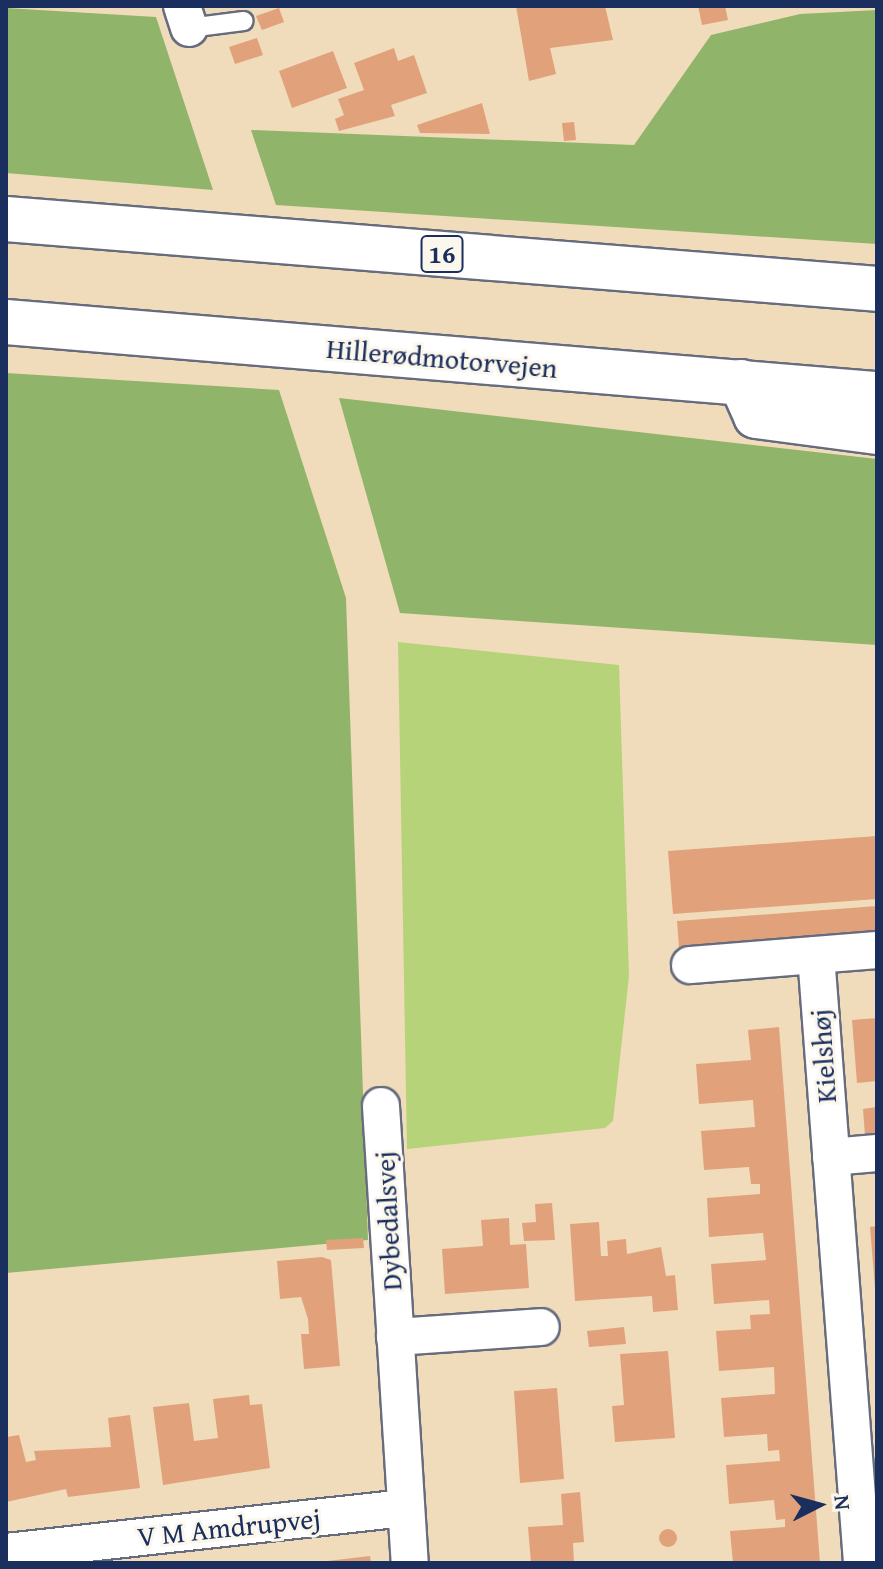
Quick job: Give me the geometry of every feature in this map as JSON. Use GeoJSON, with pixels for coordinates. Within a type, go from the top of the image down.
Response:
{"type":"FeatureCollection","features":[{"type":"Feature","properties":{"kind":"highway","name":"16"},"geometry":{"type":"LineString","coordinates":[[6,219],[877,289]]}},
{"type":"Feature","properties":{"kind":"highway","name":"Hillerødmotorvejen"},"geometry":{"type":"LineString","coordinates":[[6,322],[877,394]]}},
{"type":"Feature","properties":{"kind":"highway"},"geometry":{"type":"LineString","coordinates":[[741,382],[756,416],[877,432]]}},
{"type":"Feature","properties":{"kind":"street"},"geometry":{"type":"LineString","coordinates":[[690,965],[877,950]]}},
{"type":"Feature","properties":{"kind":"street","name":"Kielshøj"},"geometry":{"type":"LineString","coordinates":[[816,955],[831,1157],[861,1352],[867,1557]]}},
{"type":"Feature","properties":{"kind":"street","name":"Dybedalsvej"},"geometry":{"type":"LineString","coordinates":[[381,1106],[410,1563]]}},
{"type":"Feature","properties":{"kind":"street"},"geometry":{"type":"LineString","coordinates":[[831,1157],[877,1153]]}},
{"type":"Feature","properties":{"kind":"street"},"geometry":{"type":"LineString","coordinates":[[395,1337],[541,1327]]}},
{"type":"Feature","properties":{"kind":"street","name":"V M Amdrupvej"},"geometry":{"type":"LineString","coordinates":[[6,1552],[405,1508]]}},
{"type":"Feature","properties":{"kind":"lane"},"geometry":{"type":"LineString","coordinates":[[186,17],[244,21]]}},
{"type":"Feature","properties":{"kind":"green space"},"geometry":{"type":"Polygon","coordinates":[[[6,8],[156,17],[213,190],[6,173],[6,8]]]}},
{"type":"Feature","properties":{"kind":"green space"},"geometry":{"type":"Polygon","coordinates":[[[877,10],[877,244],[276,205],[251,130],[634,145],[711,35],[800,14],[877,10]]]}},
{"type":"Feature","properties":{"kind":"green space"},"geometry":{"type":"Polygon","coordinates":[[[6,373],[279,390],[346,598],[368,1240],[6,1273],[6,373]]]}},
{"type":"Feature","properties":{"kind":"green space"},"geometry":{"type":"Polygon","coordinates":[[[339,398],[877,459],[877,645],[400,613],[339,398]]]}},
{"type":"Feature","properties":{"kind":"green space"},"geometry":{"type":"Polygon","coordinates":[[[398,642],[619,665],[629,976],[613,1121],[605,1128],[407,1149],[398,642]]]}},
{"type":"Feature","properties":{"kind":"building"},"geometry":{"type":"Polygon","coordinates":[[[516,6],[605,6],[613,40],[550,48],[556,74],[529,81],[516,6]]]}},
{"type":"Feature","properties":{"kind":"building"},"geometry":{"type":"Polygon","coordinates":[[[698,6],[725,6],[728,20],[702,25],[698,6]]]}},
{"type":"Feature","properties":{"kind":"building"},"geometry":{"type":"Polygon","coordinates":[[[279,8],[284,22],[262,30],[256,16],[279,8]]]}},
{"type":"Feature","properties":{"kind":"building"},"geometry":{"type":"Polygon","coordinates":[[[257,38],[263,55],[235,64],[229,47],[257,38]]]}},
{"type":"Feature","properties":{"kind":"building"},"geometry":{"type":"Polygon","coordinates":[[[394,48],[398,61],[414,55],[427,93],[391,105],[395,116],[339,131],[335,119],[344,115],[338,99],[364,90],[354,63],[394,48]]]}},
{"type":"Feature","properties":{"kind":"building"},"geometry":{"type":"Polygon","coordinates":[[[333,51],[347,88],[292,108],[279,71],[333,51]]]}},
{"type":"Feature","properties":{"kind":"building"},"geometry":{"type":"Polygon","coordinates":[[[482,103],[490,134],[420,133],[417,125],[482,103]]]}},
{"type":"Feature","properties":{"kind":"building"},"geometry":{"type":"Polygon","coordinates":[[[574,122],[576,140],[564,141],[562,123],[574,122]]]}},
{"type":"Feature","properties":{"kind":"building"},"geometry":{"type":"Polygon","coordinates":[[[877,836],[877,899],[673,914],[668,851],[877,836]]]}},
{"type":"Feature","properties":{"kind":"building"},"geometry":{"type":"Polygon","coordinates":[[[877,906],[877,933],[679,948],[677,921],[877,906]]]}},
{"type":"Feature","properties":{"kind":"building"},"geometry":{"type":"Polygon","coordinates":[[[877,1018],[877,1081],[857,1083],[852,1020],[877,1018]]]}},
{"type":"Feature","properties":{"kind":"building"},"geometry":{"type":"Polygon","coordinates":[[[779,1027],[820,1563],[733,1563],[730,1531],[785,1527],[785,1519],[776,1520],[774,1500],[729,1504],[726,1465],[780,1461],[779,1450],[768,1451],[767,1434],[724,1437],[721,1398],[775,1394],[774,1367],[719,1371],[716,1331],[751,1329],[750,1315],[770,1314],[769,1300],[714,1304],[711,1264],[766,1260],[763,1233],[709,1237],[707,1198],[760,1194],[760,1184],[751,1184],[749,1167],[704,1170],[701,1131],[755,1127],[753,1100],[699,1104],[696,1064],[751,1060],[748,1030],[779,1027]]]}},
{"type":"Feature","properties":{"kind":"building"},"geometry":{"type":"Polygon","coordinates":[[[877,1107],[877,1135],[865,1136],[863,1109],[877,1107]]]}},
{"type":"Feature","properties":{"kind":"building"},"geometry":{"type":"Polygon","coordinates":[[[552,1203],[555,1240],[524,1241],[522,1223],[536,1222],[535,1204],[552,1203]]]}},
{"type":"Feature","properties":{"kind":"building"},"geometry":{"type":"Polygon","coordinates":[[[509,1218],[510,1245],[526,1244],[529,1288],[445,1294],[442,1249],[483,1246],[481,1220],[509,1218]]]}},
{"type":"Feature","properties":{"kind":"building"},"geometry":{"type":"Polygon","coordinates":[[[599,1222],[601,1256],[608,1256],[607,1241],[626,1239],[627,1254],[661,1247],[666,1276],[675,1275],[678,1310],[653,1312],[652,1296],[575,1301],[570,1224],[599,1222]]]}},
{"type":"Feature","properties":{"kind":"building"},"geometry":{"type":"Polygon","coordinates":[[[877,1226],[877,1288],[875,1288],[870,1227],[877,1226]]]}},
{"type":"Feature","properties":{"kind":"building"},"geometry":{"type":"Polygon","coordinates":[[[363,1238],[364,1248],[327,1250],[326,1240],[363,1238]]]}},
{"type":"Feature","properties":{"kind":"building"},"geometry":{"type":"Polygon","coordinates":[[[322,1257],[331,1260],[340,1366],[304,1369],[301,1334],[309,1334],[308,1319],[301,1297],[280,1299],[277,1261],[322,1257]]]}},
{"type":"Feature","properties":{"kind":"building"},"geometry":{"type":"Polygon","coordinates":[[[624,1327],[626,1344],[589,1347],[587,1331],[624,1327]]]}},
{"type":"Feature","properties":{"kind":"building"},"geometry":{"type":"Polygon","coordinates":[[[668,1351],[675,1438],[615,1442],[612,1406],[624,1405],[620,1354],[668,1351]]]}},
{"type":"Feature","properties":{"kind":"building"},"geometry":{"type":"Polygon","coordinates":[[[557,1388],[564,1479],[520,1483],[514,1391],[557,1388]]]}},
{"type":"Feature","properties":{"kind":"building"},"geometry":{"type":"Polygon","coordinates":[[[249,1395],[250,1405],[262,1404],[270,1468],[163,1485],[153,1407],[189,1403],[194,1441],[218,1438],[213,1399],[249,1395]]]}},
{"type":"Feature","properties":{"kind":"building"},"geometry":{"type":"Polygon","coordinates":[[[130,1415],[140,1488],[68,1497],[66,1489],[6,1502],[7,1437],[19,1435],[26,1462],[36,1460],[34,1451],[111,1447],[108,1418],[130,1415]]]}},
{"type":"Feature","properties":{"kind":"building"},"geometry":{"type":"Polygon","coordinates":[[[580,1492],[584,1542],[573,1543],[574,1563],[531,1563],[528,1527],[563,1525],[561,1494],[580,1492]]]}},
{"type":"Feature","properties":{"kind":"building"},"geometry":{"type":"Polygon","coordinates":[[[668,1529],[677,1538],[668,1547],[659,1538],[668,1529]]]}},
{"type":"Feature","properties":{"kind":"building"},"geometry":{"type":"Polygon","coordinates":[[[370,1556],[371,1563],[327,1561],[370,1556]]]}}]}
